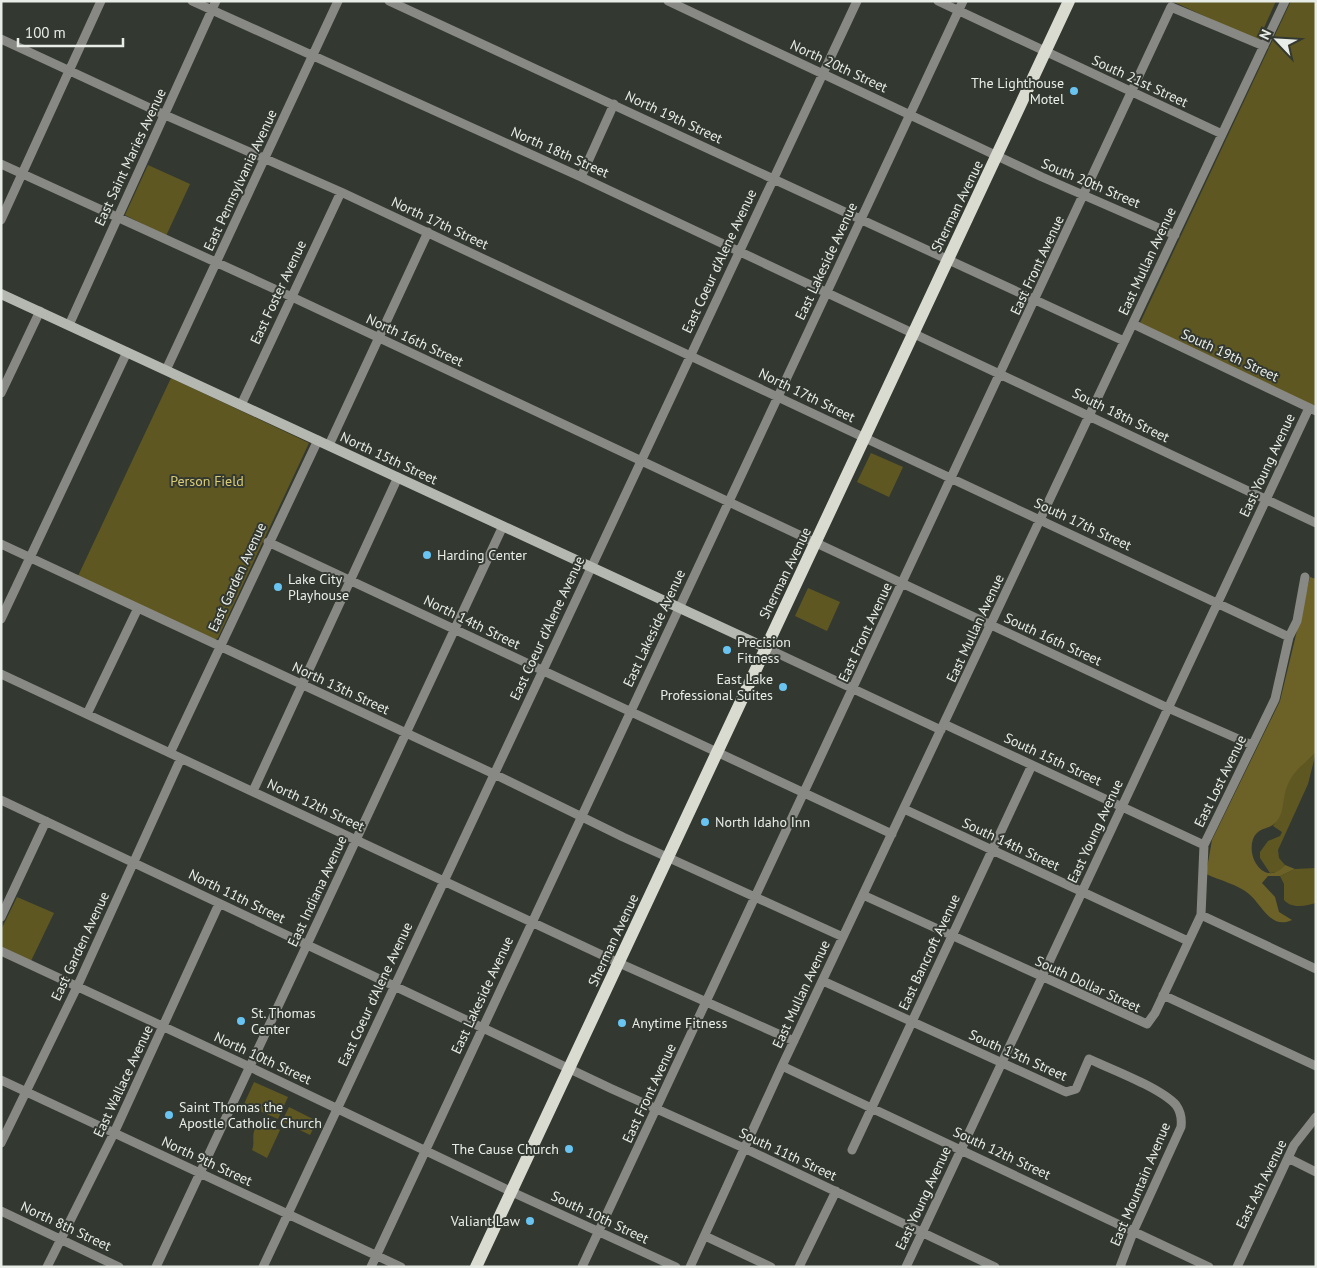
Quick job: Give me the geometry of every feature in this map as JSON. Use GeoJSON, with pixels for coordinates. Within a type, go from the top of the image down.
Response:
{"type":"FeatureCollection","features":[{"type":"Feature","properties":{"kind":"main road","name":"Sherman Avenue"},"geometry":{"type":"LineString","coordinates":[[476,1267],[1069,1]]}},
{"type":"Feature","properties":{"kind":"main road","name":"North 15th Street"},"geometry":{"type":"LineString","coordinates":[[1,294],[766,648]]}},
{"type":"Feature","properties":{"kind":"street"},"geometry":{"type":"LineString","coordinates":[[1,220],[101,1]]}},
{"type":"Feature","properties":{"kind":"street","name":"North 18th Street"},"geometry":{"type":"LineString","coordinates":[[192,1],[581,177],[827,291],[913,334]]}},
{"type":"Feature","properties":{"kind":"street","name":"East Saint Maries Avenue"},"geometry":{"type":"LineString","coordinates":[[69,325],[216,1]]}},
{"type":"Feature","properties":{"kind":"street","name":"East Pennsylvania Avenue"},"geometry":{"type":"LineString","coordinates":[[166,370],[338,1]]}},
{"type":"Feature","properties":{"kind":"street","name":"North 19th Street"},"geometry":{"type":"LineString","coordinates":[[388,1],[774,178],[947,261]]}},
{"type":"Feature","properties":{"kind":"street","name":"North 20th Street"},"geometry":{"type":"LineString","coordinates":[[668,1],[997,156]]}},
{"type":"Feature","properties":{"kind":"street","name":"East Coeur d'Alene Avenue"},"geometry":{"type":"LineString","coordinates":[[263,1267],[443,879],[857,1]]}},
{"type":"Feature","properties":{"kind":"street","name":"South 21st Street"},"geometry":{"type":"LineString","coordinates":[[938,1],[1222,134]]}},
{"type":"Feature","properties":{"kind":"street","name":"East Lakeside Avenue"},"geometry":{"type":"LineString","coordinates":[[370,1267],[963,1]]}},
{"type":"Feature","properties":{"kind":"street","name":"East Mullan Avenue"},"geometry":{"type":"LineString","coordinates":[[690,1267],[746,1149],[782,1066],[992,625],[1285,1]]}},
{"type":"Feature","properties":{"kind":"street","name":"East Front Avenue"},"geometry":{"type":"LineString","coordinates":[[582,1267],[1036,301],[1171,7],[1264,46]]}},
{"type":"Feature","properties":{"kind":"street","name":"North 17th Street"},"geometry":{"type":"LineString","coordinates":[[1,38],[165,115],[428,232],[865,438]]}},
{"type":"Feature","properties":{"kind":"street"},"geometry":{"type":"LineString","coordinates":[[581,177],[614,104]]}},
{"type":"Feature","properties":{"kind":"street","name":"South 20th Street"},"geometry":{"type":"LineString","coordinates":[[997,156],[1174,235]]}},
{"type":"Feature","properties":{"kind":"street","name":"North 16th Street"},"geometry":{"type":"LineString","coordinates":[[1,164],[216,264],[292,297],[816,543]]}},
{"type":"Feature","properties":{"kind":"street","name":"East Foster Avenue"},"geometry":{"type":"LineString","coordinates":[[241,405],[341,192]]}},
{"type":"Feature","properties":{"kind":"street"},"geometry":{"type":"LineString","coordinates":[[329,445],[428,232]]}},
{"type":"Feature","properties":{"kind":"street"},"geometry":{"type":"LineString","coordinates":[[947,261],[1124,341]]}},
{"type":"Feature","properties":{"kind":"street"},"geometry":{"type":"LineString","coordinates":[[1,393],[40,311]]}},
{"type":"Feature","properties":{"kind":"street","name":"South 19th Street"},"geometry":{"type":"LineString","coordinates":[[1133,324],[1312,409]]}},
{"type":"Feature","properties":{"kind":"street","name":"South 18th Street"},"geometry":{"type":"LineString","coordinates":[[913,334],[1090,415],[1316,523]]}},
{"type":"Feature","properties":{"kind":"street"},"geometry":{"type":"LineString","coordinates":[[1,619],[127,352]]}},
{"type":"Feature","properties":{"kind":"street","name":"East Young Avenue"},"geometry":{"type":"LineString","coordinates":[[906,1267],[1266,500],[1312,409]]}},
{"type":"Feature","properties":{"kind":"street","name":"South 17th Street"},"geometry":{"type":"LineString","coordinates":[[865,438],[1289,637]]}},
{"type":"Feature","properties":{"kind":"street","name":"East Garden Avenue"},"geometry":{"type":"LineString","coordinates":[[170,753],[268,542],[318,440]]}},
{"type":"Feature","properties":{"kind":"street"},"geometry":{"type":"LineString","coordinates":[[253,791],[398,477]]}},
{"type":"Feature","properties":{"kind":"street","name":"East Indiana Avenue"},"geometry":{"type":"LineString","coordinates":[[156,1267],[503,526]]}},
{"type":"Feature","properties":{"kind":"street","name":"North 14th Street"},"geometry":{"type":"LineString","coordinates":[[268,542],[717,753]]}},
{"type":"Feature","properties":{"kind":"street","name":"South 16th Street"},"geometry":{"type":"LineString","coordinates":[[816,543],[1168,708],[1252,745]]}},
{"type":"Feature","properties":{"kind":"street","name":"North 13th Street"},"geometry":{"type":"LineString","coordinates":[[1,544],[494,774],[668,858]]}},
{"type":"Feature","properties":{"kind":"street","name":"East Lost Avenue"},"geometry":{"type":"LineString","coordinates":[[1163,995],[1201,915],[1204,846],[1275,699],[1289,637],[1297,621],[1305,577]]}},
{"type":"Feature","properties":{"kind":"street"},"geometry":{"type":"LineString","coordinates":[[87,714],[138,608]]}},
{"type":"Feature","properties":{"kind":"street","name":"South 15th Street"},"geometry":{"type":"LineString","coordinates":[[766,648],[854,689],[1032,765],[1204,846]]}},
{"type":"Feature","properties":{"kind":"street","name":"North 12th Street"},"geometry":{"type":"LineString","coordinates":[[1,674],[443,879],[619,963]]}},
{"type":"Feature","properties":{"kind":"street"},"geometry":{"type":"LineString","coordinates":[[717,753],[892,834]]}},
{"type":"Feature","properties":{"kind":"street","name":"East Garden Avenue"},"geometry":{"type":"LineString","coordinates":[[1,1143],[77,987],[181,758]]}},
{"type":"Feature","properties":{"kind":"street","name":"East Bancroft Avenue"},"geometry":{"type":"LineString","coordinates":[[852,1150],[1032,765]]}},
{"type":"Feature","properties":{"kind":"street","name":"North 11th Street"},"geometry":{"type":"LineString","coordinates":[[1,800],[569,1068]]}},
{"type":"Feature","properties":{"kind":"street","name":"South 14th Street"},"geometry":{"type":"LineString","coordinates":[[904,809],[1188,941]]}},
{"type":"Feature","properties":{"kind":"street"},"geometry":{"type":"LineString","coordinates":[[1,917],[46,821]]}},
{"type":"Feature","properties":{"kind":"street"},"geometry":{"type":"LineString","coordinates":[[668,858],[843,937]]}},
{"type":"Feature","properties":{"kind":"street","name":"South Dollar Street"},"geometry":{"type":"LineString","coordinates":[[863,895],[1141,1023],[1148,1022],[1163,995],[1316,1066]]}},
{"type":"Feature","properties":{"kind":"street","name":"East Wallace Avenue"},"geometry":{"type":"LineString","coordinates":[[47,1267],[114,1133],[219,904]]}},
{"type":"Feature","properties":{"kind":"street"},"geometry":{"type":"LineString","coordinates":[[1201,915],[1316,969]]}},
{"type":"Feature","properties":{"kind":"street","name":"North 10th Street"},"geometry":{"type":"LineString","coordinates":[[1,952],[163,1026],[512,1192]]}},
{"type":"Feature","properties":{"kind":"street"},"geometry":{"type":"LineString","coordinates":[[619,963],[794,1041]]}},
{"type":"Feature","properties":{"kind":"street","name":"South 13th Street"},"geometry":{"type":"LineString","coordinates":[[822,981],[1066,1092],[1076,1089],[1089,1059],[1164,1096],[1180,1112]]}},
{"type":"Feature","properties":{"kind":"street","name":"South 12th Street"},"geometry":{"type":"LineString","coordinates":[[782,1066],[1134,1230],[1208,1267]]}},
{"type":"Feature","properties":{"kind":"street","name":"South 11th Street"},"geometry":{"type":"LineString","coordinates":[[569,1068],[836,1191],[995,1267]]}},
{"type":"Feature","properties":{"kind":"street","name":"North 9th Street"},"geometry":{"type":"LineString","coordinates":[[1,1080],[402,1267]]}},
{"type":"Feature","properties":{"kind":"street","name":"East Mountain Avenue"},"geometry":{"type":"LineString","coordinates":[[1120,1267],[1134,1230],[1181,1127],[1180,1112]]}},
{"type":"Feature","properties":{"kind":"street","name":"East Ash Avenue"},"geometry":{"type":"LineString","coordinates":[[1237,1267],[1288,1158],[1298,1140],[1316,1117]]}},
{"type":"Feature","properties":{"kind":"street"},"geometry":{"type":"LineString","coordinates":[[1288,1158],[1316,1172]]}},
{"type":"Feature","properties":{"kind":"street"},"geometry":{"type":"LineString","coordinates":[[800,1267],[836,1191]]}},
{"type":"Feature","properties":{"kind":"street","name":"South 10th Street"},"geometry":{"type":"LineString","coordinates":[[512,1192],[676,1267]]}},
{"type":"Feature","properties":{"kind":"street","name":"North 8th Street"},"geometry":{"type":"LineString","coordinates":[[1,1211],[119,1267]]}},
{"type":"Feature","properties":{"kind":"street"},"geometry":{"type":"LineString","coordinates":[[705,1236],[771,1267]]}},
{"type":"Feature","properties":{"kind":"green space"},"geometry":{"type":"Polygon","coordinates":[[[1172,1],[1276,1],[1258,41],[1172,1]]]}},
{"type":"Feature","properties":{"kind":"green space"},"geometry":{"type":"Polygon","coordinates":[[[1291,1],[1316,1],[1316,407],[1140,323],[1291,1]]]}},
{"type":"Feature","properties":{"kind":"green space"},"geometry":{"type":"Polygon","coordinates":[[[148,165],[190,184],[166,236],[125,215],[148,165]]]}},
{"type":"Feature","properties":{"kind":"green space","name":"Person Field"},"geometry":{"type":"Polygon","coordinates":[[[171,378],[309,443],[218,638],[214,640],[78,576],[171,378]]]}},
{"type":"Feature","properties":{"kind":"green space"},"geometry":{"type":"Polygon","coordinates":[[[871,453],[903,467],[889,497],[857,482],[871,453]]]}},
{"type":"Feature","properties":{"kind":"green space"},"geometry":{"type":"Polygon","coordinates":[[[808,588],[840,602],[827,631],[795,616],[808,588]]]}},
{"type":"Feature","properties":{"kind":"green space"},"geometry":{"type":"Polygon","coordinates":[[[1316,752],[1308,784],[1278,850],[1279,858],[1285,865],[1280,872],[1270,873],[1260,858],[1260,852],[1268,841],[1280,836],[1282,832],[1273,826],[1281,811],[1287,785],[1296,771],[1316,752]]]}},
{"type":"Feature","properties":{"kind":"green space"},"geometry":{"type":"Polygon","coordinates":[[[1316,868],[1316,903],[1295,906],[1287,903],[1284,900],[1284,884],[1280,876],[1295,869],[1316,868]]]}},
{"type":"Feature","properties":{"kind":"green space"},"geometry":{"type":"Polygon","coordinates":[[[17,897],[54,913],[31,961],[1,946],[1,930],[17,897]]]}},
{"type":"Feature","properties":{"kind":"green space"},"geometry":{"type":"Polygon","coordinates":[[[254,1082],[288,1097],[278,1119],[244,1104],[254,1082]]]}},
{"type":"Feature","properties":{"kind":"green space"},"geometry":{"type":"Polygon","coordinates":[[[289,1107],[317,1121],[310,1135],[282,1121],[289,1107]]]}},
{"type":"Feature","properties":{"kind":"green space"},"geometry":{"type":"Polygon","coordinates":[[[259,1122],[280,1130],[267,1158],[252,1150],[253,1134],[259,1122]]]}},
{"type":"Feature","properties":{"kind":"shaded area"},"geometry":{"type":"Polygon","coordinates":[[[1310,577],[1316,579],[1316,752],[1291,779],[1286,789],[1280,817],[1274,824],[1255,835],[1252,847],[1255,862],[1265,872],[1278,871],[1285,865],[1295,869],[1280,876],[1268,876],[1262,883],[1275,897],[1279,912],[1292,920],[1278,922],[1267,915],[1245,891],[1206,874],[1212,840],[1280,701],[1310,577]]]}},
{"type":"Feature","properties":{"kind":"place","name":"The Lighthouse Motel"},"geometry":{"type":"Point","coordinates":[1074,91]}},
{"type":"Feature","properties":{"kind":"place","name":"Harding Center"},"geometry":{"type":"Point","coordinates":[427,555]}},
{"type":"Feature","properties":{"kind":"place","name":"Lake City Playhouse"},"geometry":{"type":"Point","coordinates":[278,587]}},
{"type":"Feature","properties":{"kind":"place","name":"Precision Fitness"},"geometry":{"type":"Point","coordinates":[727,650]}},
{"type":"Feature","properties":{"kind":"place","name":"East Lake Professional Suites"},"geometry":{"type":"Point","coordinates":[783,687]}},
{"type":"Feature","properties":{"kind":"place","name":"North Idaho Inn"},"geometry":{"type":"Point","coordinates":[705,822]}},
{"type":"Feature","properties":{"kind":"place","name":"St. Thomas Center"},"geometry":{"type":"Point","coordinates":[241,1021]}},
{"type":"Feature","properties":{"kind":"place","name":"Anytime Fitness"},"geometry":{"type":"Point","coordinates":[622,1023]}},
{"type":"Feature","properties":{"kind":"place","name":"Saint Thomas the Apostle Catholic Church"},"geometry":{"type":"Point","coordinates":[169,1115]}},
{"type":"Feature","properties":{"kind":"place","name":"The Cause Church"},"geometry":{"type":"Point","coordinates":[569,1149]}},
{"type":"Feature","properties":{"kind":"place","name":"Valiant Law"},"geometry":{"type":"Point","coordinates":[530,1221]}}]}
